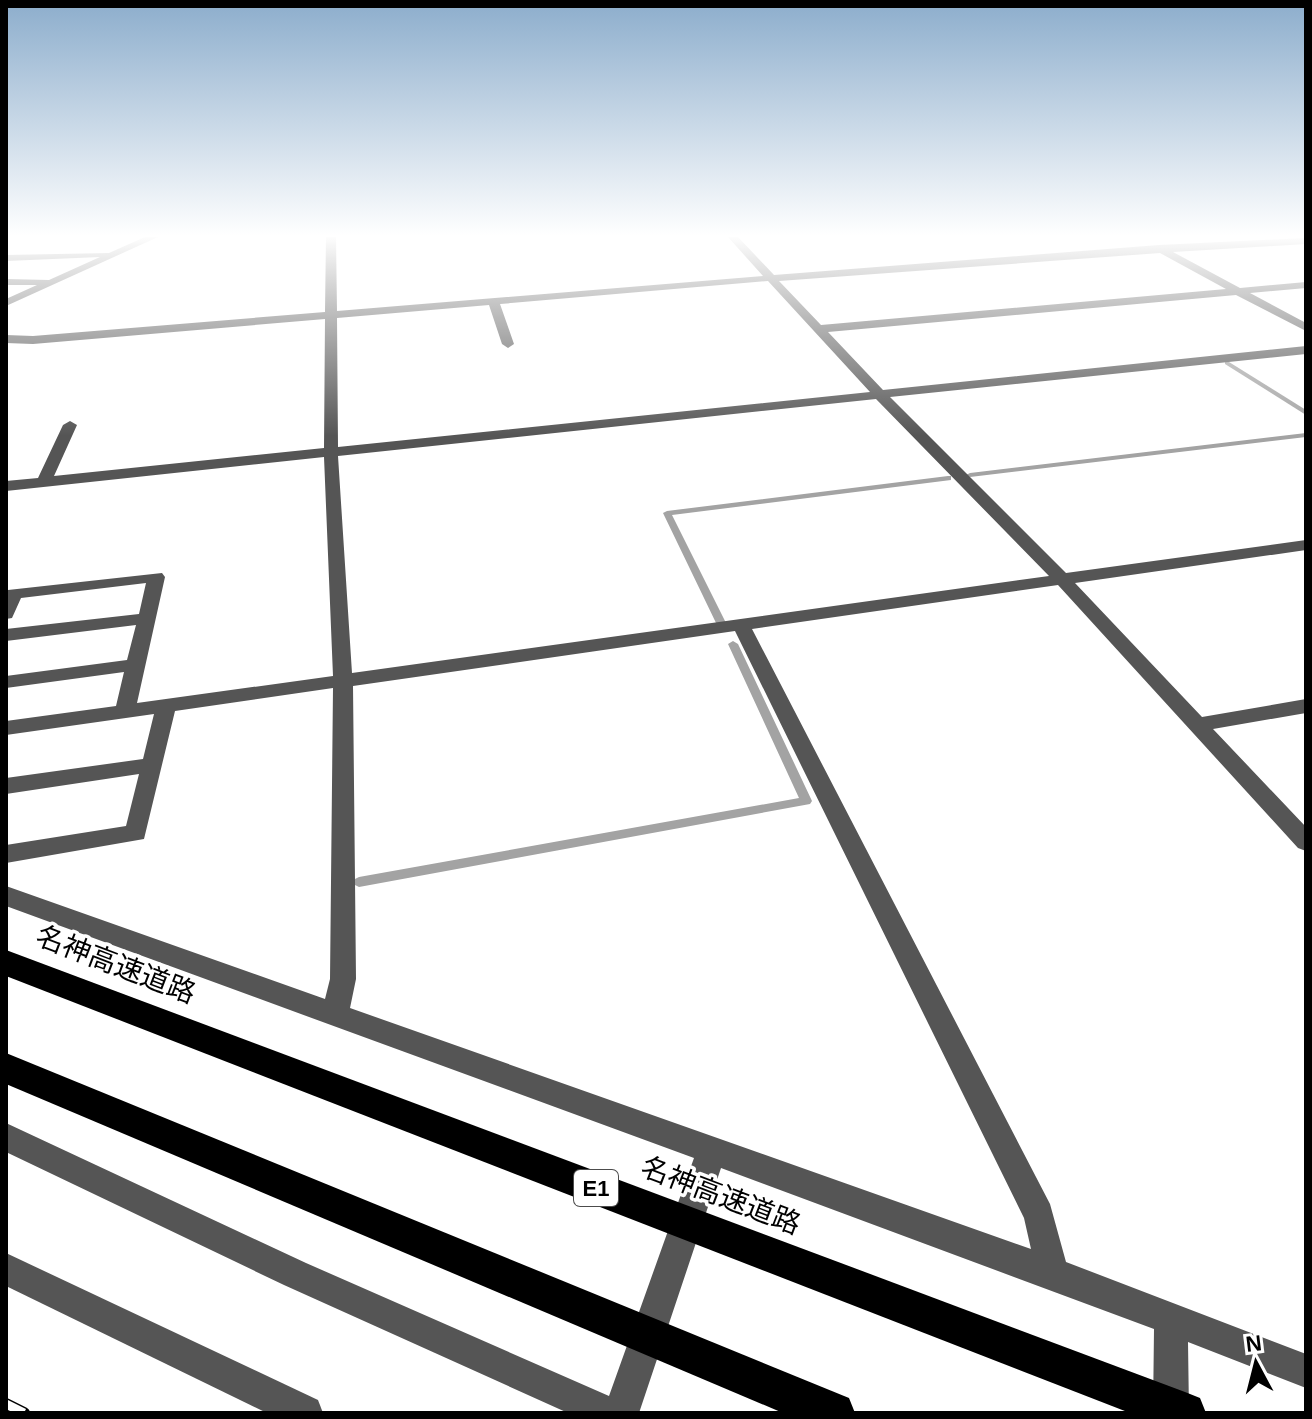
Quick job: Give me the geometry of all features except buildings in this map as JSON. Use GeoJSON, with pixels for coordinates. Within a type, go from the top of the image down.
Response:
{"type":"FeatureCollection","features":[{"type":"Feature","properties":{"kind":"highway","name":"名神高速道路"},"geometry":{"type":"LineString","coordinates":[[6,963],[1185,1413]]}},
{"type":"Feature","properties":{"kind":"highway"},"geometry":{"type":"LineString","coordinates":[[6,1068],[834,1413]]}},
{"type":"Feature","properties":{"kind":"street"},"geometry":{"type":"LineString","coordinates":[[334,303],[331,453],[343,681],[343,979],[335,1014]]}},
{"type":"Feature","properties":{"kind":"street"},"geometry":{"type":"LineString","coordinates":[[6,339],[33,340],[480,303]]}},
{"type":"Feature","properties":{"kind":"street"},"geometry":{"type":"LineString","coordinates":[[494,303],[508,344]]}},
{"type":"Feature","properties":{"kind":"street"},"geometry":{"type":"LineString","coordinates":[[796,303],[878,393],[1063,580],[1306,842]]}},
{"type":"Feature","properties":{"kind":"street"},"geometry":{"type":"LineString","coordinates":[[819,329],[1112,303]]}},
{"type":"Feature","properties":{"kind":"street"},"geometry":{"type":"LineString","coordinates":[[1260,303],[1306,328]]}},
{"type":"Feature","properties":{"kind":"street"},"geometry":{"type":"LineString","coordinates":[[6,486],[1306,350]]}},
{"type":"Feature","properties":{"kind":"street"},"geometry":{"type":"LineString","coordinates":[[44,482],[70,425]]}},
{"type":"Feature","properties":{"kind":"street"},"geometry":{"type":"LineString","coordinates":[[6,728],[1306,545]]}},
{"type":"Feature","properties":{"kind":"street"},"geometry":{"type":"LineString","coordinates":[[6,614],[14,594],[156,577],[125,711]]}},
{"type":"Feature","properties":{"kind":"street"},"geometry":{"type":"LineString","coordinates":[[6,635],[147,618]]}},
{"type":"Feature","properties":{"kind":"street"},"geometry":{"type":"LineString","coordinates":[[741,625],[1039,1215],[1052,1273]]}},
{"type":"Feature","properties":{"kind":"street"},"geometry":{"type":"LineString","coordinates":[[6,682],[136,665]]}},
{"type":"Feature","properties":{"kind":"street"},"geometry":{"type":"LineString","coordinates":[[6,854],[136,833],[166,706]]}},
{"type":"Feature","properties":{"kind":"street"},"geometry":{"type":"LineString","coordinates":[[1197,725],[1306,706]]}},
{"type":"Feature","properties":{"kind":"street"},"geometry":{"type":"LineString","coordinates":[[6,786],[153,765]]}},
{"type":"Feature","properties":{"kind":"street"},"geometry":{"type":"LineString","coordinates":[[6,896],[1052,1273],[1306,1371]]}},
{"type":"Feature","properties":{"kind":"street"},"geometry":{"type":"LineString","coordinates":[[6,1137],[295,1274],[608,1413]]}},
{"type":"Feature","properties":{"kind":"street"},"geometry":{"type":"LineString","coordinates":[[621,1413],[712,1150]]}},
{"type":"Feature","properties":{"kind":"street"},"geometry":{"type":"LineString","coordinates":[[6,1269],[305,1413]]}},
{"type":"Feature","properties":{"kind":"street"},"geometry":{"type":"LineString","coordinates":[[1171,1319],[1171,1413]]}},
{"type":"Feature","properties":{"kind":"waterway"},"geometry":{"type":"LineString","coordinates":[[1227,363],[1306,413]]}},
{"type":"Feature","properties":{"kind":"waterway"},"geometry":{"type":"LineString","coordinates":[[970,475],[1306,435]]}},
{"type":"Feature","properties":{"kind":"waterway"},"geometry":{"type":"LineString","coordinates":[[722,625],[667,513],[948,478]]}},
{"type":"Feature","properties":{"kind":"waterway"},"geometry":{"type":"LineString","coordinates":[[359,882],[806,801],[733,644]]}},
{"type":"Feature","properties":{"kind":"railway"},"geometry":{"type":"LineString","coordinates":[[6,1404],[24,1413]]}}]}
